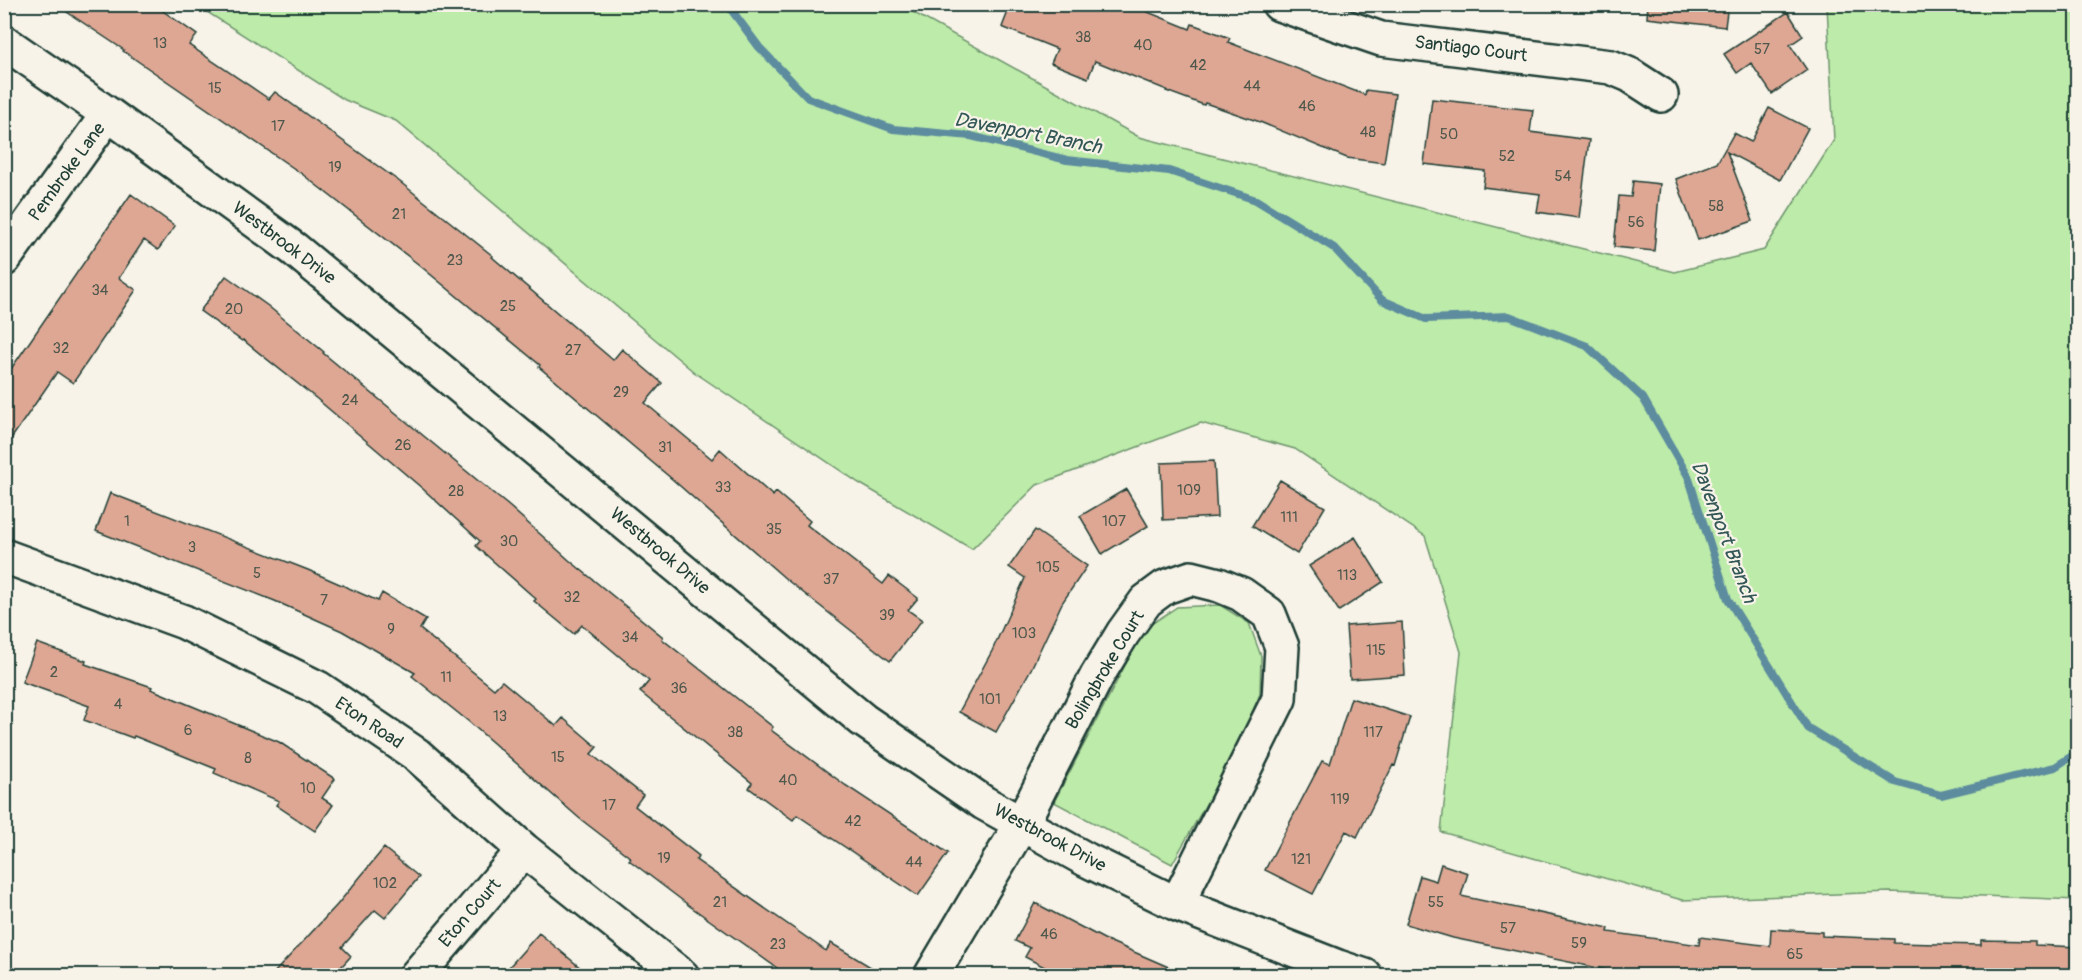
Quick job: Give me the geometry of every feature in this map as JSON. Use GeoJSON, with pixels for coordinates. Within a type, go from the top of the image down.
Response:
{"type":"FeatureCollection","features":[{"type":"Feature","properties":{"kind":"street","name":"Santiago Court"},"geometry":{"type":"LineString","coordinates":[[1279,4],[1381,39],[1611,67],[1630,75],[1661,95]]}},
{"type":"Feature","properties":{"kind":"street","name":"Westbrook Drive"},"geometry":{"type":"LineString","coordinates":[[4,42],[108,114],[294,249],[863,720],[984,803],[1087,860],[1177,904],[1338,968],[1365,975]]}},
{"type":"Feature","properties":{"kind":"street","name":"Pembroke Lane"},"geometry":{"type":"LineString","coordinates":[[4,259],[108,114]]}},
{"type":"Feature","properties":{"kind":"street","name":"Eton Road"},"geometry":{"type":"LineString","coordinates":[[4,556],[184,622],[318,688],[417,755],[524,850],[682,975]]}},
{"type":"Feature","properties":{"kind":"street","name":"Bolingbroke Court"},"geometry":{"type":"LineString","coordinates":[[931,975],[1022,823],[1097,676],[1123,633],[1146,601],[1165,586],[1191,578],[1220,585],[1241,594],[1269,614],[1282,647],[1279,699],[1177,904]]}},
{"type":"Feature","properties":{"kind":"street","name":"Eton Court"},"geometry":{"type":"LineString","coordinates":[[416,975],[524,850]]}},
{"type":"Feature","properties":{"kind":"green space"},"geometry":{"type":"Polygon","coordinates":[[[196,5],[900,5],[1139,137],[1675,272],[1764,250],[1834,140],[1827,5],[2077,5],[2077,900],[1890,892],[1682,900],[1441,832],[1461,652],[1425,536],[1295,449],[1201,423],[1037,485],[972,549],[859,483],[694,372],[396,121],[345,100],[196,5]]]}},
{"type":"Feature","properties":{"kind":"green space"},"geometry":{"type":"Polygon","coordinates":[[[1220,605],[1249,623],[1261,656],[1260,694],[1235,753],[1172,864],[1054,802],[1144,629],[1177,607],[1220,605]]]}},
{"type":"Feature","properties":{"kind":"building"},"geometry":{"type":"Polygon","coordinates":[[[55,4],[153,4],[197,35],[189,45],[269,99],[275,92],[400,182],[493,256],[613,360],[622,349],[662,383],[645,403],[712,459],[720,449],[773,496],[776,492],[810,521],[807,525],[883,584],[889,576],[918,598],[908,610],[922,620],[890,661],[787,580],[539,367],[540,365],[418,264],[302,174],[55,4]]]}},
{"type":"Feature","properties":{"kind":"building"},"geometry":{"type":"Polygon","coordinates":[[[1011,4],[1128,4],[1190,29],[1192,24],[1230,38],[1228,42],[1365,95],[1366,90],[1395,94],[1384,163],[1347,158],[1260,122],[1166,91],[1095,61],[1088,78],[1051,63],[1057,49],[1002,27],[1011,4]]]}},
{"type":"Feature","properties":{"kind":"building"},"geometry":{"type":"Polygon","coordinates":[[[1648,4],[1728,4],[1725,27],[1647,18],[1648,4]]]}},
{"type":"Feature","properties":{"kind":"building"},"geometry":{"type":"Polygon","coordinates":[[[1788,12],[1803,36],[1790,45],[1807,70],[1772,94],[1751,63],[1737,73],[1724,54],[1788,12]]]}},
{"type":"Feature","properties":{"kind":"building"},"geometry":{"type":"Polygon","coordinates":[[[1432,99],[1533,110],[1530,132],[1589,140],[1579,218],[1537,212],[1540,194],[1483,187],[1485,171],[1424,164],[1432,99]]]}},
{"type":"Feature","properties":{"kind":"building"},"geometry":{"type":"Polygon","coordinates":[[[1769,108],[1808,128],[1780,180],[1727,152],[1753,221],[1698,240],[1676,179],[1717,163],[1734,133],[1751,142],[1769,108]]]}},
{"type":"Feature","properties":{"kind":"building"},"geometry":{"type":"Polygon","coordinates":[[[1633,181],[1660,184],[1654,251],[1614,247],[1619,196],[1631,197],[1633,181]]]}},
{"type":"Feature","properties":{"kind":"building"},"geometry":{"type":"Polygon","coordinates":[[[131,194],[175,226],[158,250],[144,240],[119,278],[136,290],[73,383],[57,372],[4,449],[4,379],[131,194]]]}},
{"type":"Feature","properties":{"kind":"building"},"geometry":{"type":"Polygon","coordinates":[[[226,276],[268,306],[324,352],[510,507],[569,560],[663,637],[662,639],[773,727],[771,730],[845,785],[948,853],[918,896],[797,815],[793,820],[749,788],[752,783],[640,692],[649,681],[582,625],[574,634],[534,601],[536,599],[476,546],[480,541],[423,489],[317,399],[243,340],[200,311],[226,276]]]}},
{"type":"Feature","properties":{"kind":"building"},"geometry":{"type":"Polygon","coordinates":[[[1214,461],[1217,517],[1163,520],[1161,463],[1214,461]]]}},
{"type":"Feature","properties":{"kind":"building"},"geometry":{"type":"Polygon","coordinates":[[[1280,480],[1325,507],[1297,554],[1252,526],[1280,480]]]}},
{"type":"Feature","properties":{"kind":"building"},"geometry":{"type":"Polygon","coordinates":[[[1126,489],[1148,526],[1102,554],[1080,516],[1126,489]]]}},
{"type":"Feature","properties":{"kind":"building"},"geometry":{"type":"Polygon","coordinates":[[[110,493],[308,570],[378,601],[382,593],[426,619],[420,629],[494,689],[502,681],[556,726],[563,718],[597,747],[591,754],[643,795],[635,806],[699,856],[696,860],[826,951],[831,943],[884,975],[787,975],[629,860],[631,858],[579,818],[468,721],[412,676],[415,673],[342,631],[275,601],[96,531],[110,493]]]}},
{"type":"Feature","properties":{"kind":"building"},"geometry":{"type":"Polygon","coordinates":[[[1035,530],[1087,566],[1062,603],[1031,669],[996,732],[959,712],[992,651],[1025,578],[1009,567],[1035,530]]]}},
{"type":"Feature","properties":{"kind":"building"},"geometry":{"type":"Polygon","coordinates":[[[1355,537],[1383,582],[1339,611],[1309,566],[1355,537]]]}},
{"type":"Feature","properties":{"kind":"building"},"geometry":{"type":"Polygon","coordinates":[[[1402,622],[1405,675],[1350,679],[1346,626],[1402,622]]]}},
{"type":"Feature","properties":{"kind":"building"},"geometry":{"type":"Polygon","coordinates":[[[37,643],[86,661],[85,664],[152,687],[151,689],[279,742],[335,779],[322,798],[333,805],[315,831],[276,805],[279,801],[214,773],[216,769],[134,736],[133,738],[84,720],[89,706],[22,682],[37,643]]]}},
{"type":"Feature","properties":{"kind":"building"},"geometry":{"type":"Polygon","coordinates":[[[1351,698],[1410,717],[1395,766],[1393,765],[1357,837],[1346,831],[1313,894],[1265,870],[1322,761],[1330,764],[1351,698]]]}},
{"type":"Feature","properties":{"kind":"building"},"geometry":{"type":"Polygon","coordinates":[[[384,848],[419,877],[385,918],[375,910],[342,947],[351,956],[334,975],[272,975],[337,905],[384,848]]]}},
{"type":"Feature","properties":{"kind":"building"},"geometry":{"type":"Polygon","coordinates":[[[1441,864],[1468,873],[1461,896],[1609,928],[1608,932],[1699,945],[1700,937],[1770,946],[1771,929],[1822,932],[1822,936],[1894,939],[1894,943],[1981,945],[1981,940],[2035,941],[2035,945],[2078,947],[2078,975],[1637,975],[1622,973],[1453,938],[1406,924],[1420,876],[1436,881],[1441,864]]]}},
{"type":"Feature","properties":{"kind":"building"},"geometry":{"type":"Polygon","coordinates":[[[1035,903],[1104,939],[1187,975],[1060,975],[1025,957],[1030,948],[1015,941],[1035,903]]]}},
{"type":"Feature","properties":{"kind":"building"},"geometry":{"type":"Polygon","coordinates":[[[539,933],[589,975],[502,975],[539,933]]]}},
{"type":"Feature","properties":{"kind":"waterway","name":"Davenport Branch"},"geometry":{"type":"LineString","coordinates":[[727,4],[759,47],[808,98],[893,129],[971,136],[1067,160],[1169,171],[1256,200],[1334,248],[1382,300],[1426,319],[1509,316],[1587,346],[1643,398],[1688,476],[1728,599],[1808,728],[1895,782],[1941,795],[2055,767],[2078,752]]}}]}
